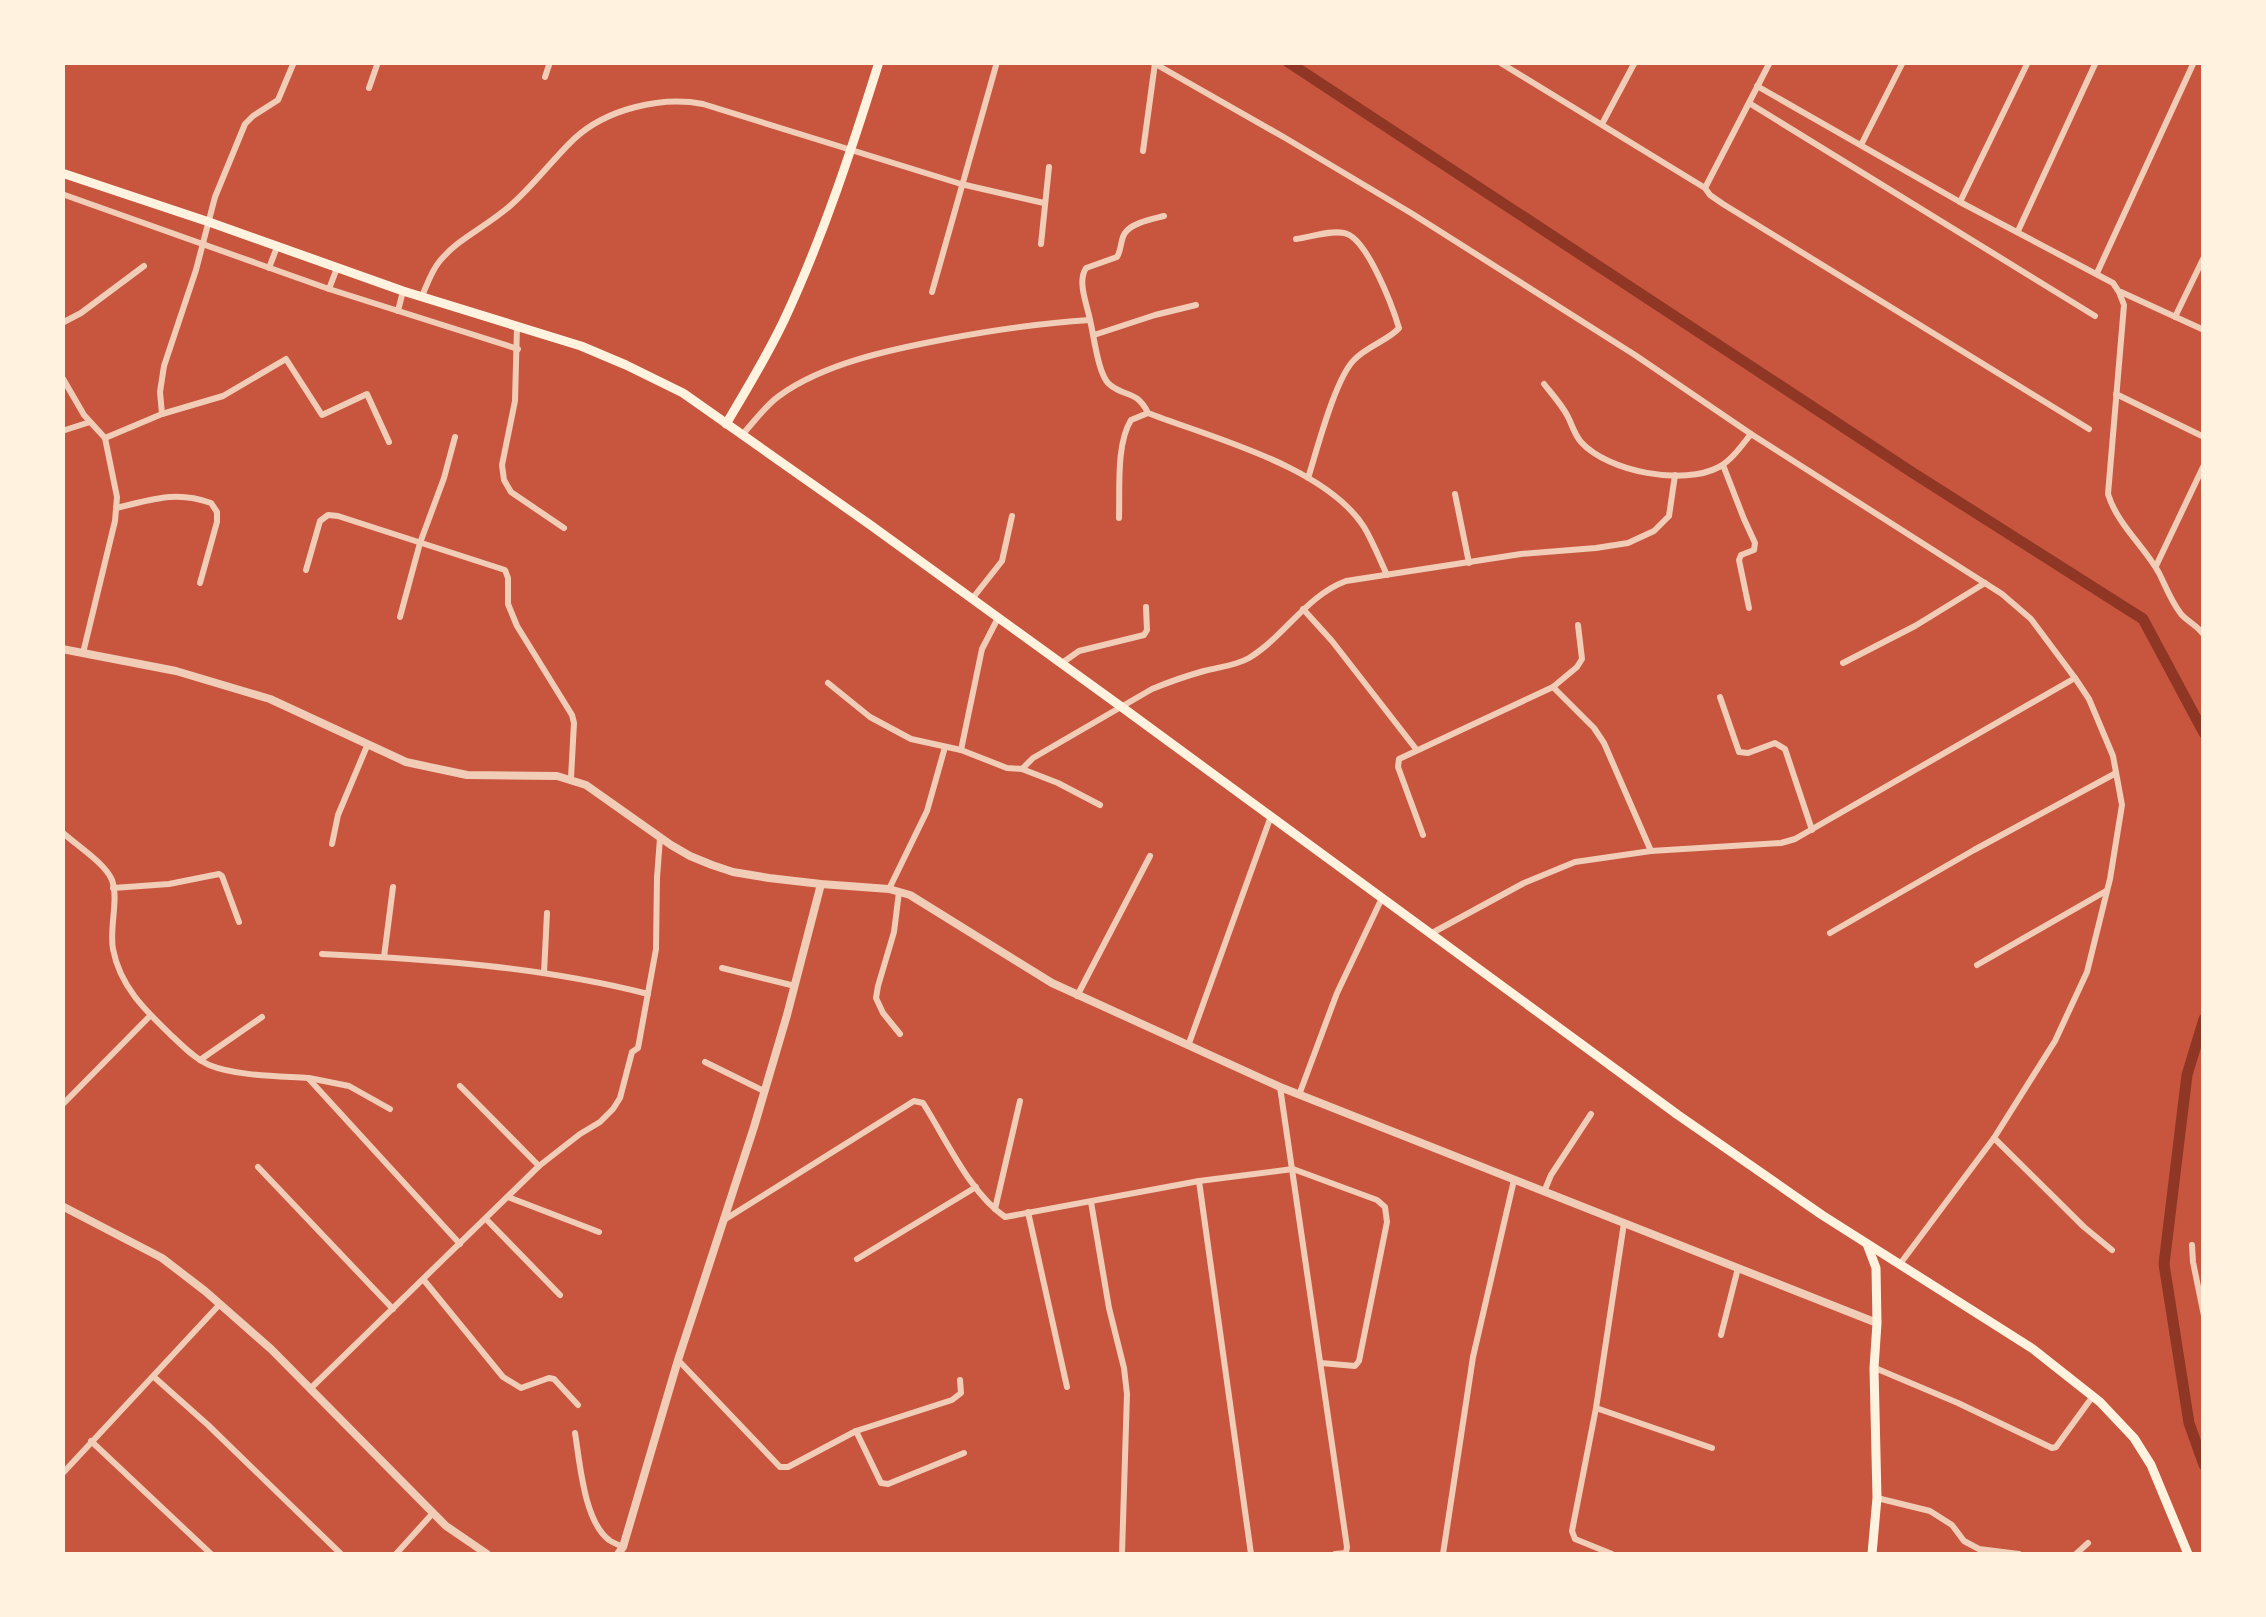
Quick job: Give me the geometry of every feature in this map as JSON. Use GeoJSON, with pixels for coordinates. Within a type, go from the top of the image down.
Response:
{"type":"FeatureCollection","features":[{"type":"Feature","properties":{"kind":"main road"},"geometry":{"type":"LineString","coordinates":[[726,424],[785,318],[812,256],[879,62]]}},
{"type":"Feature","properties":{"kind":"main road"},"geometry":{"type":"LineString","coordinates":[[62,173],[403,291],[580,346],[682,394],[1124,708],[1678,1115],[1867,1244],[2033,1348],[2123,1425],[2151,1465],[2188,1554]]}},
{"type":"Feature","properties":{"kind":"main road"},"geometry":{"type":"LineString","coordinates":[[1867,1244],[1876,1268],[1877,1322],[1874,1368],[1878,1498],[1872,1554]]}},
{"type":"Feature","properties":{"kind":"street"},"geometry":{"type":"LineString","coordinates":[[162,414],[164,366],[204,244],[215,197],[245,124],[278,100],[294,62]]}},
{"type":"Feature","properties":{"kind":"street"},"geometry":{"type":"LineString","coordinates":[[369,88],[378,62]]}},
{"type":"Feature","properties":{"kind":"street"},"geometry":{"type":"LineString","coordinates":[[545,77],[550,62]]}},
{"type":"Feature","properties":{"kind":"street"},"geometry":{"type":"LineString","coordinates":[[932,292],[997,62]]}},
{"type":"Feature","properties":{"kind":"street"},"geometry":{"type":"LineString","coordinates":[[1499,62],[2089,429]]}},
{"type":"Feature","properties":{"kind":"street"},"geometry":{"type":"LineString","coordinates":[[1602,124],[1636,62]]}},
{"type":"Feature","properties":{"kind":"street"},"geometry":{"type":"LineString","coordinates":[[1705,188],[1770,62]]}},
{"type":"Feature","properties":{"kind":"street"},"geometry":{"type":"LineString","coordinates":[[1860,145],[1902,62]]}},
{"type":"Feature","properties":{"kind":"street"},"geometry":{"type":"LineString","coordinates":[[1960,202],[2028,62]]}},
{"type":"Feature","properties":{"kind":"street"},"geometry":{"type":"LineString","coordinates":[[2018,232],[2096,62]]}},
{"type":"Feature","properties":{"kind":"street"},"geometry":{"type":"LineString","coordinates":[[2097,273],[2194,62]]}},
{"type":"Feature","properties":{"kind":"street"},"geometry":{"type":"LineString","coordinates":[[1143,151],[1154,63],[1410,214],[2014,602],[2075,678],[2089,699],[2114,756],[2122,804],[2107,891],[2087,972],[2054,1041],[1994,1138],[1899,1265]]}},
{"type":"Feature","properties":{"kind":"street"},"geometry":{"type":"LineString","coordinates":[[1758,86],[1960,202],[2113,283],[2124,305],[2108,494],[2180,612],[2204,635]]}},
{"type":"Feature","properties":{"kind":"street"},"geometry":{"type":"LineString","coordinates":[[422,296],[448,252],[510,207],[576,137],[627,110],[675,101],[689,101],[961,184],[1044,204]]}},
{"type":"Feature","properties":{"kind":"street"},"geometry":{"type":"LineString","coordinates":[[1749,103],[2095,316]]}},
{"type":"Feature","properties":{"kind":"street"},"geometry":{"type":"LineString","coordinates":[[1041,244],[1049,167]]}},
{"type":"Feature","properties":{"kind":"street"},"geometry":{"type":"LineString","coordinates":[[62,194],[270,268],[518,349]]}},
{"type":"Feature","properties":{"kind":"street"},"geometry":{"type":"LineString","coordinates":[[1164,216],[1130,228],[1124,233],[1117,256],[1083,271],[1105,380],[1138,399],[1148,413],[1241,446],[1308,478],[1351,511],[1364,527],[1388,576]]}},
{"type":"Feature","properties":{"kind":"street"},"geometry":{"type":"LineString","coordinates":[[1296,239],[1336,233],[1352,236],[1386,291],[1399,328],[1348,366],[1308,478]]}},
{"type":"Feature","properties":{"kind":"street"},"geometry":{"type":"LineString","coordinates":[[270,268],[277,247]]}},
{"type":"Feature","properties":{"kind":"street"},"geometry":{"type":"LineString","coordinates":[[2175,317],[2204,257]]}},
{"type":"Feature","properties":{"kind":"street"},"geometry":{"type":"LineString","coordinates":[[62,323],[144,266]]}},
{"type":"Feature","properties":{"kind":"street"},"geometry":{"type":"LineString","coordinates":[[329,288],[337,268]]}},
{"type":"Feature","properties":{"kind":"street"},"geometry":{"type":"LineString","coordinates":[[398,311],[403,291]]}},
{"type":"Feature","properties":{"kind":"street"},"geometry":{"type":"LineString","coordinates":[[2120,292],[2204,330]]}},
{"type":"Feature","properties":{"kind":"street"},"geometry":{"type":"LineString","coordinates":[[1094,335],[1196,305]]}},
{"type":"Feature","properties":{"kind":"street"},"geometry":{"type":"LineString","coordinates":[[742,435],[778,396],[850,362],[1009,327],[1090,320]]}},
{"type":"Feature","properties":{"kind":"street"},"geometry":{"type":"LineString","coordinates":[[517,326],[515,402],[502,464],[504,480],[511,492],[564,528]]}},
{"type":"Feature","properties":{"kind":"street"},"geometry":{"type":"LineString","coordinates":[[105,438],[162,414],[223,396],[286,359],[322,415],[368,394],[389,442]]}},
{"type":"Feature","properties":{"kind":"street"},"geometry":{"type":"LineString","coordinates":[[62,377],[74,401],[105,438],[117,497],[115,521],[83,653]]}},
{"type":"Feature","properties":{"kind":"street"},"geometry":{"type":"LineString","coordinates":[[1544,384],[1590,450],[1639,472],[1696,475],[1724,465],[1751,434]]}},
{"type":"Feature","properties":{"kind":"street"},"geometry":{"type":"LineString","coordinates":[[2116,394],[2204,437]]}},
{"type":"Feature","properties":{"kind":"street"},"geometry":{"type":"LineString","coordinates":[[1120,518],[1125,432],[1131,420],[1148,413]]}},
{"type":"Feature","properties":{"kind":"street"},"geometry":{"type":"LineString","coordinates":[[62,430],[90,422]]}},
{"type":"Feature","properties":{"kind":"street"},"geometry":{"type":"LineString","coordinates":[[400,617],[455,437]]}},
{"type":"Feature","properties":{"kind":"street"},"geometry":{"type":"LineString","coordinates":[[1724,465],[1756,546],[1738,560],[1749,608]]}},
{"type":"Feature","properties":{"kind":"street"},"geometry":{"type":"LineString","coordinates":[[2155,567],[2204,465]]}},
{"type":"Feature","properties":{"kind":"street"},"geometry":{"type":"LineString","coordinates":[[1022,768],[1032,758],[1152,689],[1245,660],[1331,587],[1346,581],[1521,554],[1628,544],[1654,530],[1669,516],[1675,475]]}},
{"type":"Feature","properties":{"kind":"street"},"geometry":{"type":"LineString","coordinates":[[1455,494],[1469,563]]}},
{"type":"Feature","properties":{"kind":"street"},"geometry":{"type":"LineString","coordinates":[[116,508],[171,495],[211,503],[218,518],[200,583]]}},
{"type":"Feature","properties":{"kind":"street"},"geometry":{"type":"LineString","coordinates":[[306,570],[320,520],[328,515],[507,572],[508,604],[517,626],[572,715],[571,778]]}},
{"type":"Feature","properties":{"kind":"street"},"geometry":{"type":"LineString","coordinates":[[972,599],[1002,561],[1012,516]]}},
{"type":"Feature","properties":{"kind":"street"},"geometry":{"type":"LineString","coordinates":[[1844,663],[1928,619],[1985,583]]}},
{"type":"Feature","properties":{"kind":"street"},"geometry":{"type":"LineString","coordinates":[[1062,664],[1079,651],[1144,635],[1146,607]]}},
{"type":"Feature","properties":{"kind":"street"},"geometry":{"type":"LineString","coordinates":[[1304,609],[1416,750]]}},
{"type":"Feature","properties":{"kind":"street"},"geometry":{"type":"LineString","coordinates":[[960,750],[982,649],[998,618]]}},
{"type":"Feature","properties":{"kind":"street"},"geometry":{"type":"LineString","coordinates":[[1423,835],[1398,763],[1402,756],[1553,687],[1582,659],[1578,625]]}},
{"type":"Feature","properties":{"kind":"street"},"geometry":{"type":"LineString","coordinates":[[62,649],[176,671],[270,699],[406,762],[467,775],[571,778],[601,794],[690,856],[733,872],[894,890],[923,902],[1077,996],[1280,1088],[1877,1322]]}},
{"type":"Feature","properties":{"kind":"street"},"geometry":{"type":"LineString","coordinates":[[1432,932],[1524,883],[1574,862],[1651,851],[1795,840],[2075,678]]}},
{"type":"Feature","properties":{"kind":"street"},"geometry":{"type":"LineString","coordinates":[[828,684],[888,728],[911,739],[960,750],[1007,768],[1022,768],[1100,804]]}},
{"type":"Feature","properties":{"kind":"street"},"geometry":{"type":"LineString","coordinates":[[1553,687],[1604,743],[1651,851]]}},
{"type":"Feature","properties":{"kind":"street"},"geometry":{"type":"LineString","coordinates":[[1720,697],[1740,752],[1775,743],[1786,749],[1813,830]]}},
{"type":"Feature","properties":{"kind":"street"},"geometry":{"type":"LineString","coordinates":[[332,844],[338,814],[367,746]]}},
{"type":"Feature","properties":{"kind":"street"},"geometry":{"type":"LineString","coordinates":[[900,1034],[876,998],[894,932],[894,890],[927,811],[945,747]]}},
{"type":"Feature","properties":{"kind":"street"},"geometry":{"type":"LineString","coordinates":[[1830,933],[2116,773]]}},
{"type":"Feature","properties":{"kind":"street"},"geometry":{"type":"LineString","coordinates":[[1188,1047],[1272,816]]}},
{"type":"Feature","properties":{"kind":"street"},"geometry":{"type":"LineString","coordinates":[[62,832],[107,872],[114,888],[111,934],[116,961],[127,987],[150,1016],[200,1060],[232,1070],[350,1086],[390,1109]]}},
{"type":"Feature","properties":{"kind":"street"},"geometry":{"type":"LineString","coordinates":[[310,1389],[539,1166],[600,1122],[620,1098],[632,1052],[638,1048],[656,949],[660,838]]}},
{"type":"Feature","properties":{"kind":"street"},"geometry":{"type":"LineString","coordinates":[[1077,996],[1150,856]]}},
{"type":"Feature","properties":{"kind":"street"},"geometry":{"type":"LineString","coordinates":[[114,888],[221,874],[239,922]]}},
{"type":"Feature","properties":{"kind":"street"},"geometry":{"type":"LineString","coordinates":[[575,1434],[590,1510],[598,1529],[621,1551],[796,986],[821,884]]}},
{"type":"Feature","properties":{"kind":"street"},"geometry":{"type":"LineString","coordinates":[[384,957],[393,887]]}},
{"type":"Feature","properties":{"kind":"street"},"geometry":{"type":"LineString","coordinates":[[1977,965],[2107,891]]}},
{"type":"Feature","properties":{"kind":"street"},"geometry":{"type":"LineString","coordinates":[[1299,1095],[1338,993],[1382,896]]}},
{"type":"Feature","properties":{"kind":"street"},"geometry":{"type":"LineString","coordinates":[[544,973],[547,912]]}},
{"type":"Feature","properties":{"kind":"street"},"geometry":{"type":"LineString","coordinates":[[322,954],[544,973],[648,994]]}},
{"type":"Feature","properties":{"kind":"street"},"geometry":{"type":"LineString","coordinates":[[722,968],[796,986]]}},
{"type":"Feature","properties":{"kind":"street"},"geometry":{"type":"LineString","coordinates":[[62,1105],[150,1016]]}},
{"type":"Feature","properties":{"kind":"street"},"geometry":{"type":"LineString","coordinates":[[200,1060],[262,1017]]}},
{"type":"Feature","properties":{"kind":"street"},"geometry":{"type":"LineString","coordinates":[[705,1062],[764,1091]]}},
{"type":"Feature","properties":{"kind":"street"},"geometry":{"type":"LineString","coordinates":[[308,1078],[460,1244]]}},
{"type":"Feature","properties":{"kind":"street"},"geometry":{"type":"LineString","coordinates":[[460,1086],[539,1166]]}},
{"type":"Feature","properties":{"kind":"street"},"geometry":{"type":"LineString","coordinates":[[1280,1088],[1347,1548],[1346,1553],[1335,1554]]}},
{"type":"Feature","properties":{"kind":"street"},"geometry":{"type":"LineString","coordinates":[[722,1221],[914,1101],[923,1104],[976,1187],[1005,1217],[1293,1169],[1376,1200],[1383,1204],[1387,1215],[1359,1362],[1355,1366],[1321,1363]]}},
{"type":"Feature","properties":{"kind":"street"},"geometry":{"type":"LineString","coordinates":[[995,1210],[1020,1101]]}},
{"type":"Feature","properties":{"kind":"street"},"geometry":{"type":"LineString","coordinates":[[1544,1192],[1591,1114]]}},
{"type":"Feature","properties":{"kind":"street"},"geometry":{"type":"LineString","coordinates":[[1994,1138],[2112,1250]]}},
{"type":"Feature","properties":{"kind":"street"},"geometry":{"type":"LineString","coordinates":[[258,1167],[393,1309]]}},
{"type":"Feature","properties":{"kind":"street"},"geometry":{"type":"LineString","coordinates":[[1443,1554],[1472,1357],[1514,1180]]}},
{"type":"Feature","properties":{"kind":"street"},"geometry":{"type":"LineString","coordinates":[[1199,1182],[1251,1554]]}},
{"type":"Feature","properties":{"kind":"street"},"geometry":{"type":"LineString","coordinates":[[856,1258],[976,1187]]}},
{"type":"Feature","properties":{"kind":"street"},"geometry":{"type":"LineString","coordinates":[[508,1198],[599,1232]]}},
{"type":"Feature","properties":{"kind":"street"},"geometry":{"type":"LineString","coordinates":[[1091,1202],[1109,1308],[1124,1368],[1122,1554]]}},
{"type":"Feature","properties":{"kind":"street"},"geometry":{"type":"LineString","coordinates":[[62,1206],[162,1258],[220,1304],[271,1349],[446,1526],[487,1554]]}},
{"type":"Feature","properties":{"kind":"street"},"geometry":{"type":"LineString","coordinates":[[1028,1212],[1067,1388]]}},
{"type":"Feature","properties":{"kind":"street"},"geometry":{"type":"LineString","coordinates":[[486,1219],[560,1295]]}},
{"type":"Feature","properties":{"kind":"street"},"geometry":{"type":"LineString","coordinates":[[1612,1554],[1575,1539],[1572,1533],[1624,1223]]}},
{"type":"Feature","properties":{"kind":"street"},"geometry":{"type":"LineString","coordinates":[[2192,1245],[2204,1316]]}},
{"type":"Feature","properties":{"kind":"street"},"geometry":{"type":"LineString","coordinates":[[1722,1334],[1738,1267]]}},
{"type":"Feature","properties":{"kind":"street"},"geometry":{"type":"LineString","coordinates":[[423,1279],[503,1377],[521,1388],[554,1379],[578,1405]]}},
{"type":"Feature","properties":{"kind":"street"},"geometry":{"type":"LineString","coordinates":[[62,1474],[220,1304]]}},
{"type":"Feature","properties":{"kind":"street"},"geometry":{"type":"LineString","coordinates":[[678,1360],[780,1468],[856,1430],[952,1400],[962,1393],[960,1380]]}},
{"type":"Feature","properties":{"kind":"street"},"geometry":{"type":"LineString","coordinates":[[1874,1368],[2052,1448],[2093,1396]]}},
{"type":"Feature","properties":{"kind":"street"},"geometry":{"type":"LineString","coordinates":[[154,1376],[341,1554]]}},
{"type":"Feature","properties":{"kind":"street"},"geometry":{"type":"LineString","coordinates":[[1596,1408],[1712,1448]]}},
{"type":"Feature","properties":{"kind":"street"},"geometry":{"type":"LineString","coordinates":[[856,1430],[881,1483],[888,1484],[964,1453]]}},
{"type":"Feature","properties":{"kind":"street"},"geometry":{"type":"LineString","coordinates":[[92,1441],[211,1554]]}},
{"type":"Feature","properties":{"kind":"street"},"geometry":{"type":"LineString","coordinates":[[1878,1498],[1930,1510],[1952,1525],[1964,1541],[1980,1548],[2018,1554]]}},
{"type":"Feature","properties":{"kind":"street"},"geometry":{"type":"LineString","coordinates":[[396,1554],[433,1513]]}},
{"type":"Feature","properties":{"kind":"street"},"geometry":{"type":"LineString","coordinates":[[2076,1554],[2088,1543]]}},
{"type":"Feature","properties":{"kind":"waterway"},"geometry":{"type":"LineString","coordinates":[[1288,62],[1910,471],[2143,619],[2204,733]]}},
{"type":"Feature","properties":{"kind":"waterway"},"geometry":{"type":"LineString","coordinates":[[2204,1019],[2187,1075],[2164,1264],[2189,1423],[2204,1465]]}}]}
